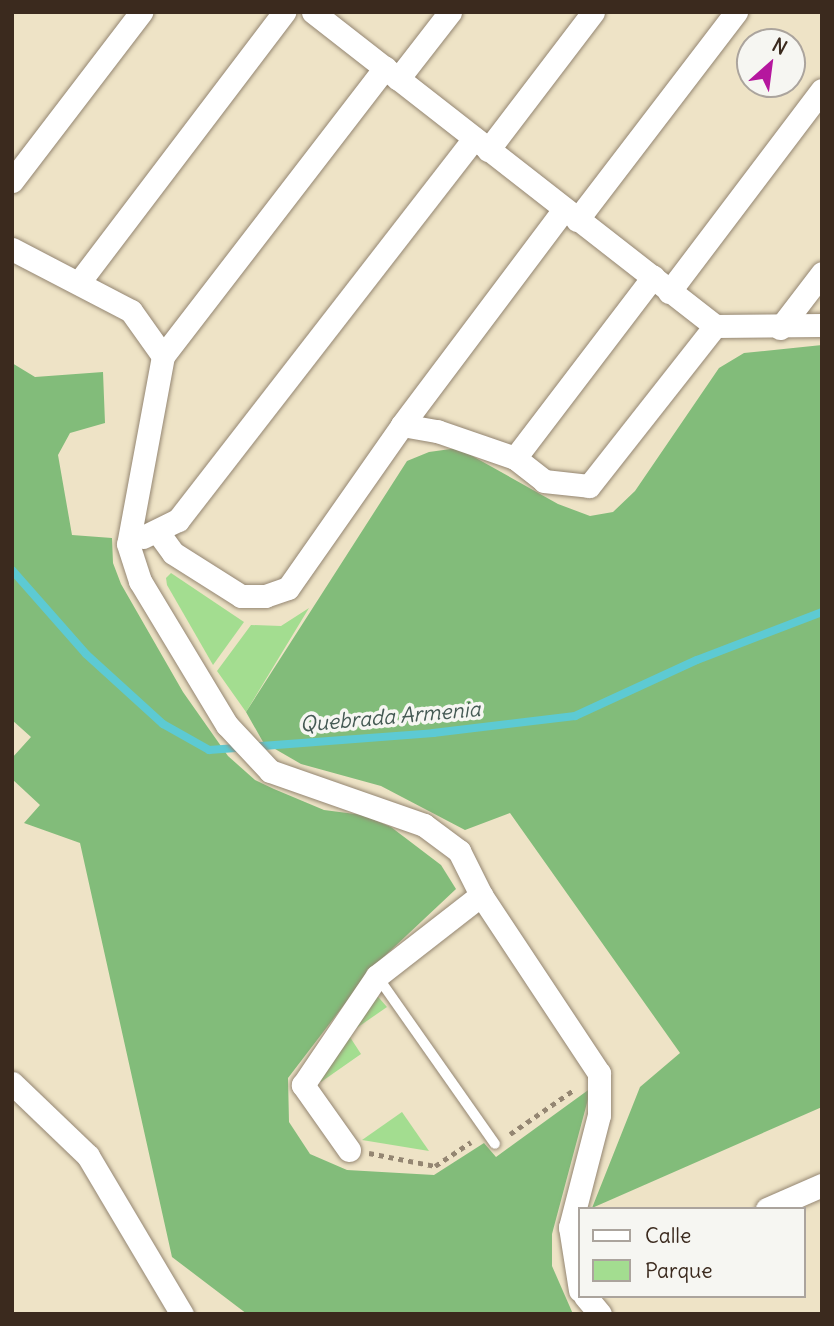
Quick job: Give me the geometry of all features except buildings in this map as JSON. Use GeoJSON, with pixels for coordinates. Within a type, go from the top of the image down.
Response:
{"type":"FeatureCollection","features":[{"type":"Feature","properties":{"kind":"street"},"geometry":{"type":"LineString","coordinates":[[12,181],[141,12]]}},
{"type":"Feature","properties":{"kind":"street"},"geometry":{"type":"LineString","coordinates":[[80,281],[284,12]]}},
{"type":"Feature","properties":{"kind":"street"},"geometry":{"type":"LineString","coordinates":[[313,12],[715,326],[780,328],[822,325]]}},
{"type":"Feature","properties":{"kind":"street"},"geometry":{"type":"LineString","coordinates":[[450,12],[391,74],[163,356],[128,544],[140,581],[227,725],[270,771],[424,825],[459,851],[481,895],[599,1073],[599,1115],[570,1227],[578,1277]]}},
{"type":"Feature","properties":{"kind":"street"},"geometry":{"type":"LineString","coordinates":[[128,544],[178,520],[481,144],[593,12]]}},
{"type":"Feature","properties":{"kind":"street"},"geometry":{"type":"LineString","coordinates":[[157,531],[173,553],[241,596],[265,596],[288,588],[402,425],[736,12]]}},
{"type":"Feature","properties":{"kind":"street"},"geometry":{"type":"LineString","coordinates":[[515,458],[822,90]]}},
{"type":"Feature","properties":{"kind":"street"},"geometry":{"type":"LineString","coordinates":[[12,249],[80,281],[131,311],[163,356]]}},
{"type":"Feature","properties":{"kind":"street"},"geometry":{"type":"LineString","coordinates":[[780,328],[822,273]]}},
{"type":"Feature","properties":{"kind":"street"},"geometry":{"type":"LineString","coordinates":[[402,425],[437,431],[515,458],[544,481],[589,486],[715,326]]}},
{"type":"Feature","properties":{"kind":"street"},"geometry":{"type":"LineString","coordinates":[[349,1150],[303,1085],[376,975],[481,895]]}},
{"type":"Feature","properties":{"kind":"street"},"geometry":{"type":"LineString","coordinates":[[12,1083],[88,1156],[181,1314]]}},
{"type":"Feature","properties":{"kind":"street"},"geometry":{"type":"LineString","coordinates":[[772,1207],[822,1185]]}},
{"type":"Feature","properties":{"kind":"street"},"geometry":{"type":"LineString","coordinates":[[587,1298],[600,1314]]}},
{"type":"Feature","properties":{"kind":"lane"},"geometry":{"type":"LineString","coordinates":[[376,975],[495,1144]]}},
{"type":"Feature","properties":{"kind":"path"},"geometry":{"type":"LineString","coordinates":[[495,1144],[599,1073]]}},
{"type":"Feature","properties":{"kind":"path"},"geometry":{"type":"LineString","coordinates":[[349,1150],[435,1166],[487,1132]]}},
{"type":"Feature","properties":{"kind":"green space"},"geometry":{"type":"Polygon","coordinates":[[[822,345],[822,1107],[592,1207],[640,1087],[680,1053],[510,813],[465,830],[381,786],[301,764],[263,742],[246,712],[407,461],[429,452],[458,448],[558,504],[590,516],[613,512],[635,491],[719,368],[744,353],[822,345]]]}},
{"type":"Feature","properties":{"kind":"green space"},"geometry":{"type":"Polygon","coordinates":[[[12,363],[35,377],[103,372],[105,423],[70,433],[58,455],[72,535],[112,538],[113,563],[121,584],[183,692],[228,756],[255,780],[274,789],[324,810],[363,815],[391,827],[441,865],[456,889],[373,967],[288,1078],[289,1122],[310,1154],[347,1170],[434,1175],[484,1143],[496,1157],[591,1088],[552,1234],[552,1266],[573,1314],[247,1314],[172,1257],[80,843],[24,823],[40,805],[12,779],[12,758],[31,737],[12,720],[12,363]]]}},
{"type":"Feature","properties":{"kind":"green space"},"geometry":{"type":"Polygon","coordinates":[[[171,573],[244,622],[213,665],[167,585],[166,578],[171,573]]]}},
{"type":"Feature","properties":{"kind":"green space"},"geometry":{"type":"Polygon","coordinates":[[[309,608],[246,712],[217,671],[251,625],[281,626],[309,608]]]}},
{"type":"Feature","properties":{"kind":"green space"},"geometry":{"type":"Polygon","coordinates":[[[373,991],[387,1007],[348,1034],[361,1054],[321,1082],[315,1075],[373,991]]]}},
{"type":"Feature","properties":{"kind":"green space"},"geometry":{"type":"Polygon","coordinates":[[[402,1112],[429,1151],[362,1140],[402,1112]]]}},
{"type":"Feature","properties":{"kind":"waterway","name":"Quebrada Armenia"},"geometry":{"type":"LineString","coordinates":[[12,570],[86,654],[163,724],[209,750],[433,733],[575,716],[697,660],[822,612]]}}]}
